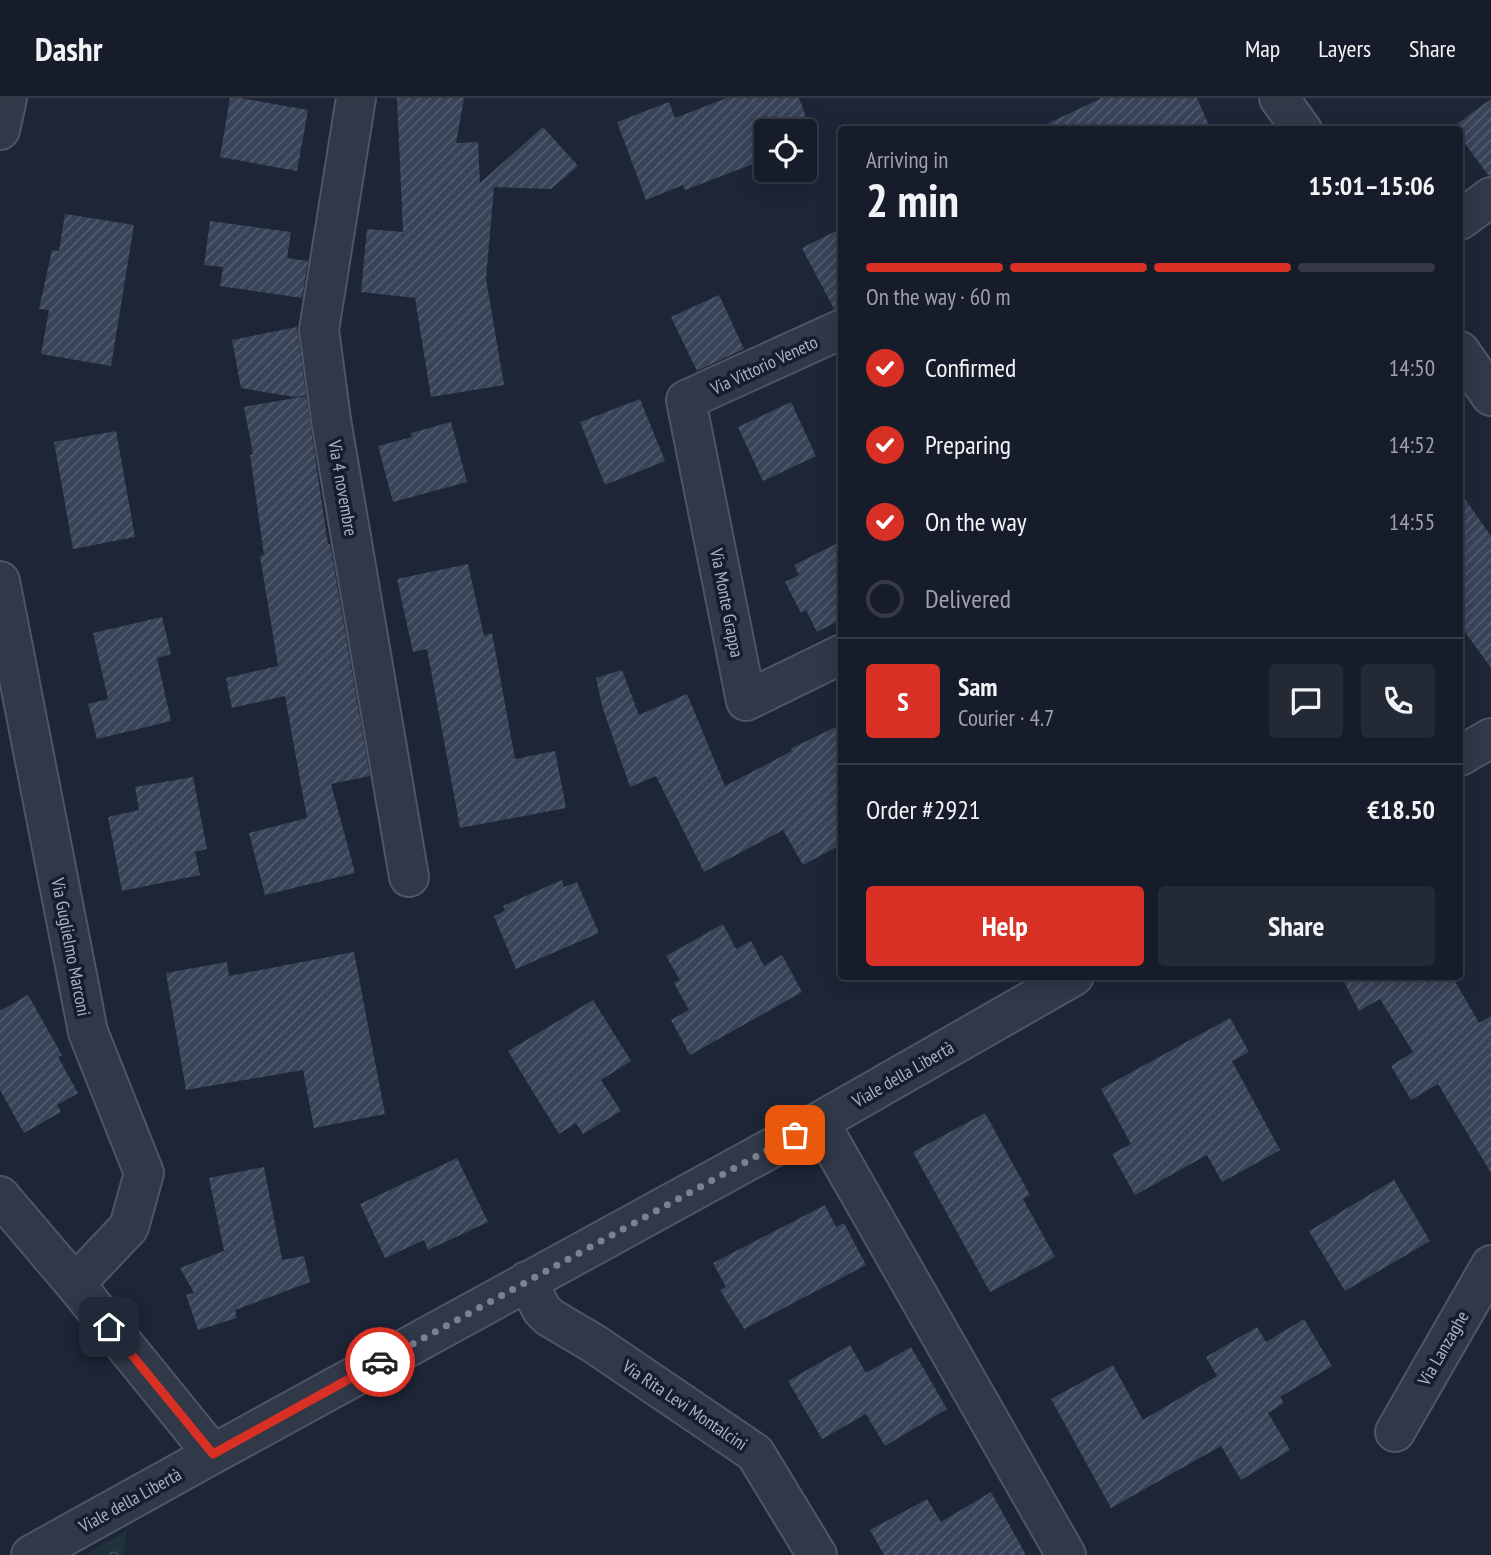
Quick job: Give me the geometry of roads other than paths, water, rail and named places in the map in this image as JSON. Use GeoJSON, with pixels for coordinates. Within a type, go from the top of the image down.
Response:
{"type":"FeatureCollection","features":[{"type":"Feature","properties":{"kind":"street"},"geometry":{"type":"LineString","coordinates":[[0,130],[7,98]]}},
{"type":"Feature","properties":{"kind":"street","name":"Via 4 novembre"},"geometry":{"type":"LineString","coordinates":[[356,98],[319,330],[336,447],[409,877]]}},
{"type":"Feature","properties":{"kind":"street"},"geometry":{"type":"LineString","coordinates":[[1463,218],[1491,197]]}},
{"type":"Feature","properties":{"kind":"street","name":"Via Vittorio Veneto"},"geometry":{"type":"LineString","coordinates":[[686,400],[838,331]]}},
{"type":"Feature","properties":{"kind":"street"},"geometry":{"type":"LineString","coordinates":[[1463,361],[1491,396]]}},
{"type":"Feature","properties":{"kind":"street","name":"Via Monte Grappa"},"geometry":{"type":"LineString","coordinates":[[686,400],[747,701],[838,656]]}},
{"type":"Feature","properties":{"kind":"street","name":"Via Guglielmo Marconi"},"geometry":{"type":"LineString","coordinates":[[0,581],[6,648],[88,1032],[144,1173],[129,1227],[75,1284]]}},
{"type":"Feature","properties":{"kind":"street"},"geometry":{"type":"LineString","coordinates":[[1463,754],[1491,738]]}},
{"type":"Feature","properties":{"kind":"street","name":"Viale della Libertà"},"geometry":{"type":"LineString","coordinates":[[32,1555],[819,1122],[1067,980]]}},
{"type":"Feature","properties":{"kind":"street"},"geometry":{"type":"LineString","coordinates":[[819,1122],[1066,1555]]}},
{"type":"Feature","properties":{"kind":"street"},"geometry":{"type":"LineString","coordinates":[[0,1196],[213,1454]]}},
{"type":"Feature","properties":{"kind":"street","name":"Via Lanzaghe"},"geometry":{"type":"LineString","coordinates":[[1395,1432],[1491,1265]]}},
{"type":"Feature","properties":{"kind":"street","name":"Via Rita Levi Montalcini"},"geometry":{"type":"LineString","coordinates":[[527,1281],[542,1310],[549,1317],[593,1343],[755,1453],[817,1555]]}}]}
